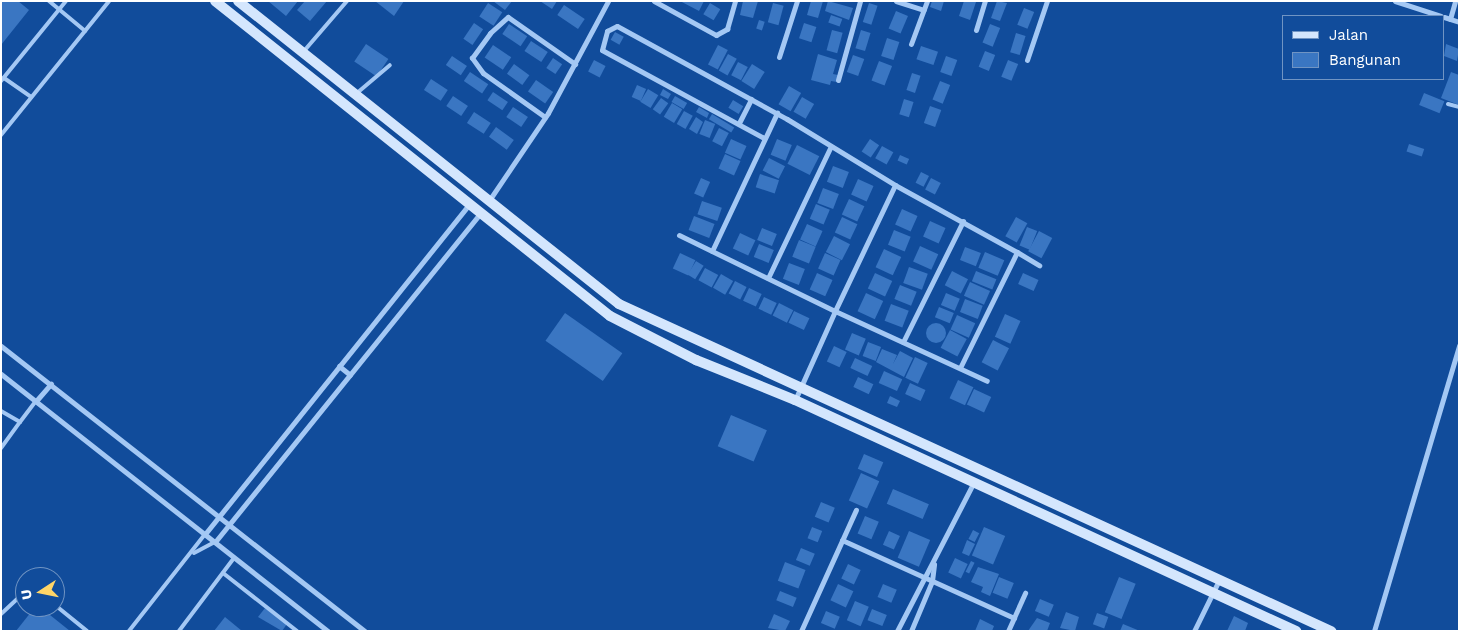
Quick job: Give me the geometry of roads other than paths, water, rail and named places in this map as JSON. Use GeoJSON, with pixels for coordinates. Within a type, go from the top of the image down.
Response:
{"type":"FeatureCollection","features":[{"type":"Feature","properties":{"kind":"street"},"geometry":{"type":"LineString","coordinates":[[215,1],[610,316],[696,360],[795,400],[1296,631]]}},
{"type":"Feature","properties":{"kind":"street"},"geometry":{"type":"LineString","coordinates":[[215,542],[480,214],[545,117],[608,1]]}},
{"type":"Feature","properties":{"kind":"street"},"geometry":{"type":"LineString","coordinates":[[654,1],[716,35],[726,29],[736,1]]}},
{"type":"Feature","properties":{"kind":"street"},"geometry":{"type":"LineString","coordinates":[[779,58],[797,1]]}},
{"type":"Feature","properties":{"kind":"street"},"geometry":{"type":"LineString","coordinates":[[838,80],[860,1]]}},
{"type":"Feature","properties":{"kind":"street"},"geometry":{"type":"LineString","coordinates":[[896,1],[924,10]]}},
{"type":"Feature","properties":{"kind":"street"},"geometry":{"type":"LineString","coordinates":[[912,44],[927,1]]}},
{"type":"Feature","properties":{"kind":"street"},"geometry":{"type":"LineString","coordinates":[[976,30],[985,1]]}},
{"type":"Feature","properties":{"kind":"street"},"geometry":{"type":"LineString","coordinates":[[1027,60],[1047,1]]}},
{"type":"Feature","properties":{"kind":"street"},"geometry":{"type":"LineString","coordinates":[[1450,19],[1455,1]]}},
{"type":"Feature","properties":{"kind":"street"},"geometry":{"type":"LineString","coordinates":[[240,2],[488,202],[619,304],[1331,631]]}},
{"type":"Feature","properties":{"kind":"street"},"geometry":{"type":"LineString","coordinates":[[1397,2],[1437,15]]}},
{"type":"Feature","properties":{"kind":"street"},"geometry":{"type":"LineString","coordinates":[[545,117],[483,73],[472,58],[490,33],[508,17],[575,64]]}},
{"type":"Feature","properties":{"kind":"street"},"geometry":{"type":"LineString","coordinates":[[1445,18],[1459,22]]}},
{"type":"Feature","properties":{"kind":"street"},"geometry":{"type":"LineString","coordinates":[[764,138],[602,50],[607,31],[617,26],[751,99],[894,185],[963,221],[1039,265]]}},
{"type":"Feature","properties":{"kind":"street"},"geometry":{"type":"LineString","coordinates":[[739,123],[751,99]]}},
{"type":"Feature","properties":{"kind":"street"},"geometry":{"type":"LineString","coordinates":[[712,251],[777,114]]}},
{"type":"Feature","properties":{"kind":"street"},"geometry":{"type":"LineString","coordinates":[[768,278],[830,146]]}},
{"type":"Feature","properties":{"kind":"street"},"geometry":{"type":"LineString","coordinates":[[795,400],[894,185]]}},
{"type":"Feature","properties":{"kind":"street"},"geometry":{"type":"LineString","coordinates":[[205,534],[477,192]]}},
{"type":"Feature","properties":{"kind":"street"},"geometry":{"type":"LineString","coordinates":[[903,342],[963,221]]}},
{"type":"Feature","properties":{"kind":"street"},"geometry":{"type":"LineString","coordinates":[[679,235],[835,311],[986,381]]}},
{"type":"Feature","properties":{"kind":"street"},"geometry":{"type":"LineString","coordinates":[[960,368],[1017,252]]}},
{"type":"Feature","properties":{"kind":"street"},"geometry":{"type":"LineString","coordinates":[[1374,631],[1459,345]]}},
{"type":"Feature","properties":{"kind":"street"},"geometry":{"type":"LineString","coordinates":[[1,346],[52,384],[364,631]]}},
{"type":"Feature","properties":{"kind":"street"},"geometry":{"type":"LineString","coordinates":[[339,366],[350,375]]}},
{"type":"Feature","properties":{"kind":"street"},"geometry":{"type":"LineString","coordinates":[[1,374],[328,631]]}},
{"type":"Feature","properties":{"kind":"street"},"geometry":{"type":"LineString","coordinates":[[36,401],[52,384]]}},
{"type":"Feature","properties":{"kind":"street"},"geometry":{"type":"LineString","coordinates":[[897,631],[923,577],[934,563],[974,482]]}},
{"type":"Feature","properties":{"kind":"street"},"geometry":{"type":"LineString","coordinates":[[801,631],[856,510]]}},
{"type":"Feature","properties":{"kind":"street"},"geometry":{"type":"LineString","coordinates":[[842,540],[1014,618]]}},
{"type":"Feature","properties":{"kind":"street"},"geometry":{"type":"LineString","coordinates":[[911,631],[932,581],[934,563]]}},
{"type":"Feature","properties":{"kind":"street"},"geometry":{"type":"LineString","coordinates":[[1194,631],[1219,579]]}},
{"type":"Feature","properties":{"kind":"street"},"geometry":{"type":"LineString","coordinates":[[1008,631],[1025,593]]}},
{"type":"Feature","properties":{"kind":"lane"},"geometry":{"type":"LineString","coordinates":[[49,1],[85,31]]}},
{"type":"Feature","properties":{"kind":"lane"},"geometry":{"type":"LineString","coordinates":[[31,97],[2,80],[66,1]]}},
{"type":"Feature","properties":{"kind":"lane"},"geometry":{"type":"LineString","coordinates":[[1,135],[109,1]]}},
{"type":"Feature","properties":{"kind":"lane"},"geometry":{"type":"LineString","coordinates":[[303,53],[347,1]]}},
{"type":"Feature","properties":{"kind":"lane"},"geometry":{"type":"LineString","coordinates":[[355,95],[390,65]]}},
{"type":"Feature","properties":{"kind":"lane"},"geometry":{"type":"LineString","coordinates":[[1448,104],[1459,107]]}},
{"type":"Feature","properties":{"kind":"lane"},"geometry":{"type":"LineString","coordinates":[[1,448],[36,401]]}},
{"type":"Feature","properties":{"kind":"lane"},"geometry":{"type":"LineString","coordinates":[[1,411],[20,422]]}},
{"type":"Feature","properties":{"kind":"lane"},"geometry":{"type":"LineString","coordinates":[[129,631],[192,554],[205,534]]}},
{"type":"Feature","properties":{"kind":"lane"},"geometry":{"type":"LineString","coordinates":[[192,554],[215,542]]}},
{"type":"Feature","properties":{"kind":"lane"},"geometry":{"type":"LineString","coordinates":[[179,631],[234,558]]}},
{"type":"Feature","properties":{"kind":"lane"},"geometry":{"type":"LineString","coordinates":[[223,573],[297,631]]}},
{"type":"Feature","properties":{"kind":"lane"},"geometry":{"type":"LineString","coordinates":[[1,614],[15,601]]}},
{"type":"Feature","properties":{"kind":"lane"},"geometry":{"type":"LineString","coordinates":[[65,613],[87,631]]}}]}
